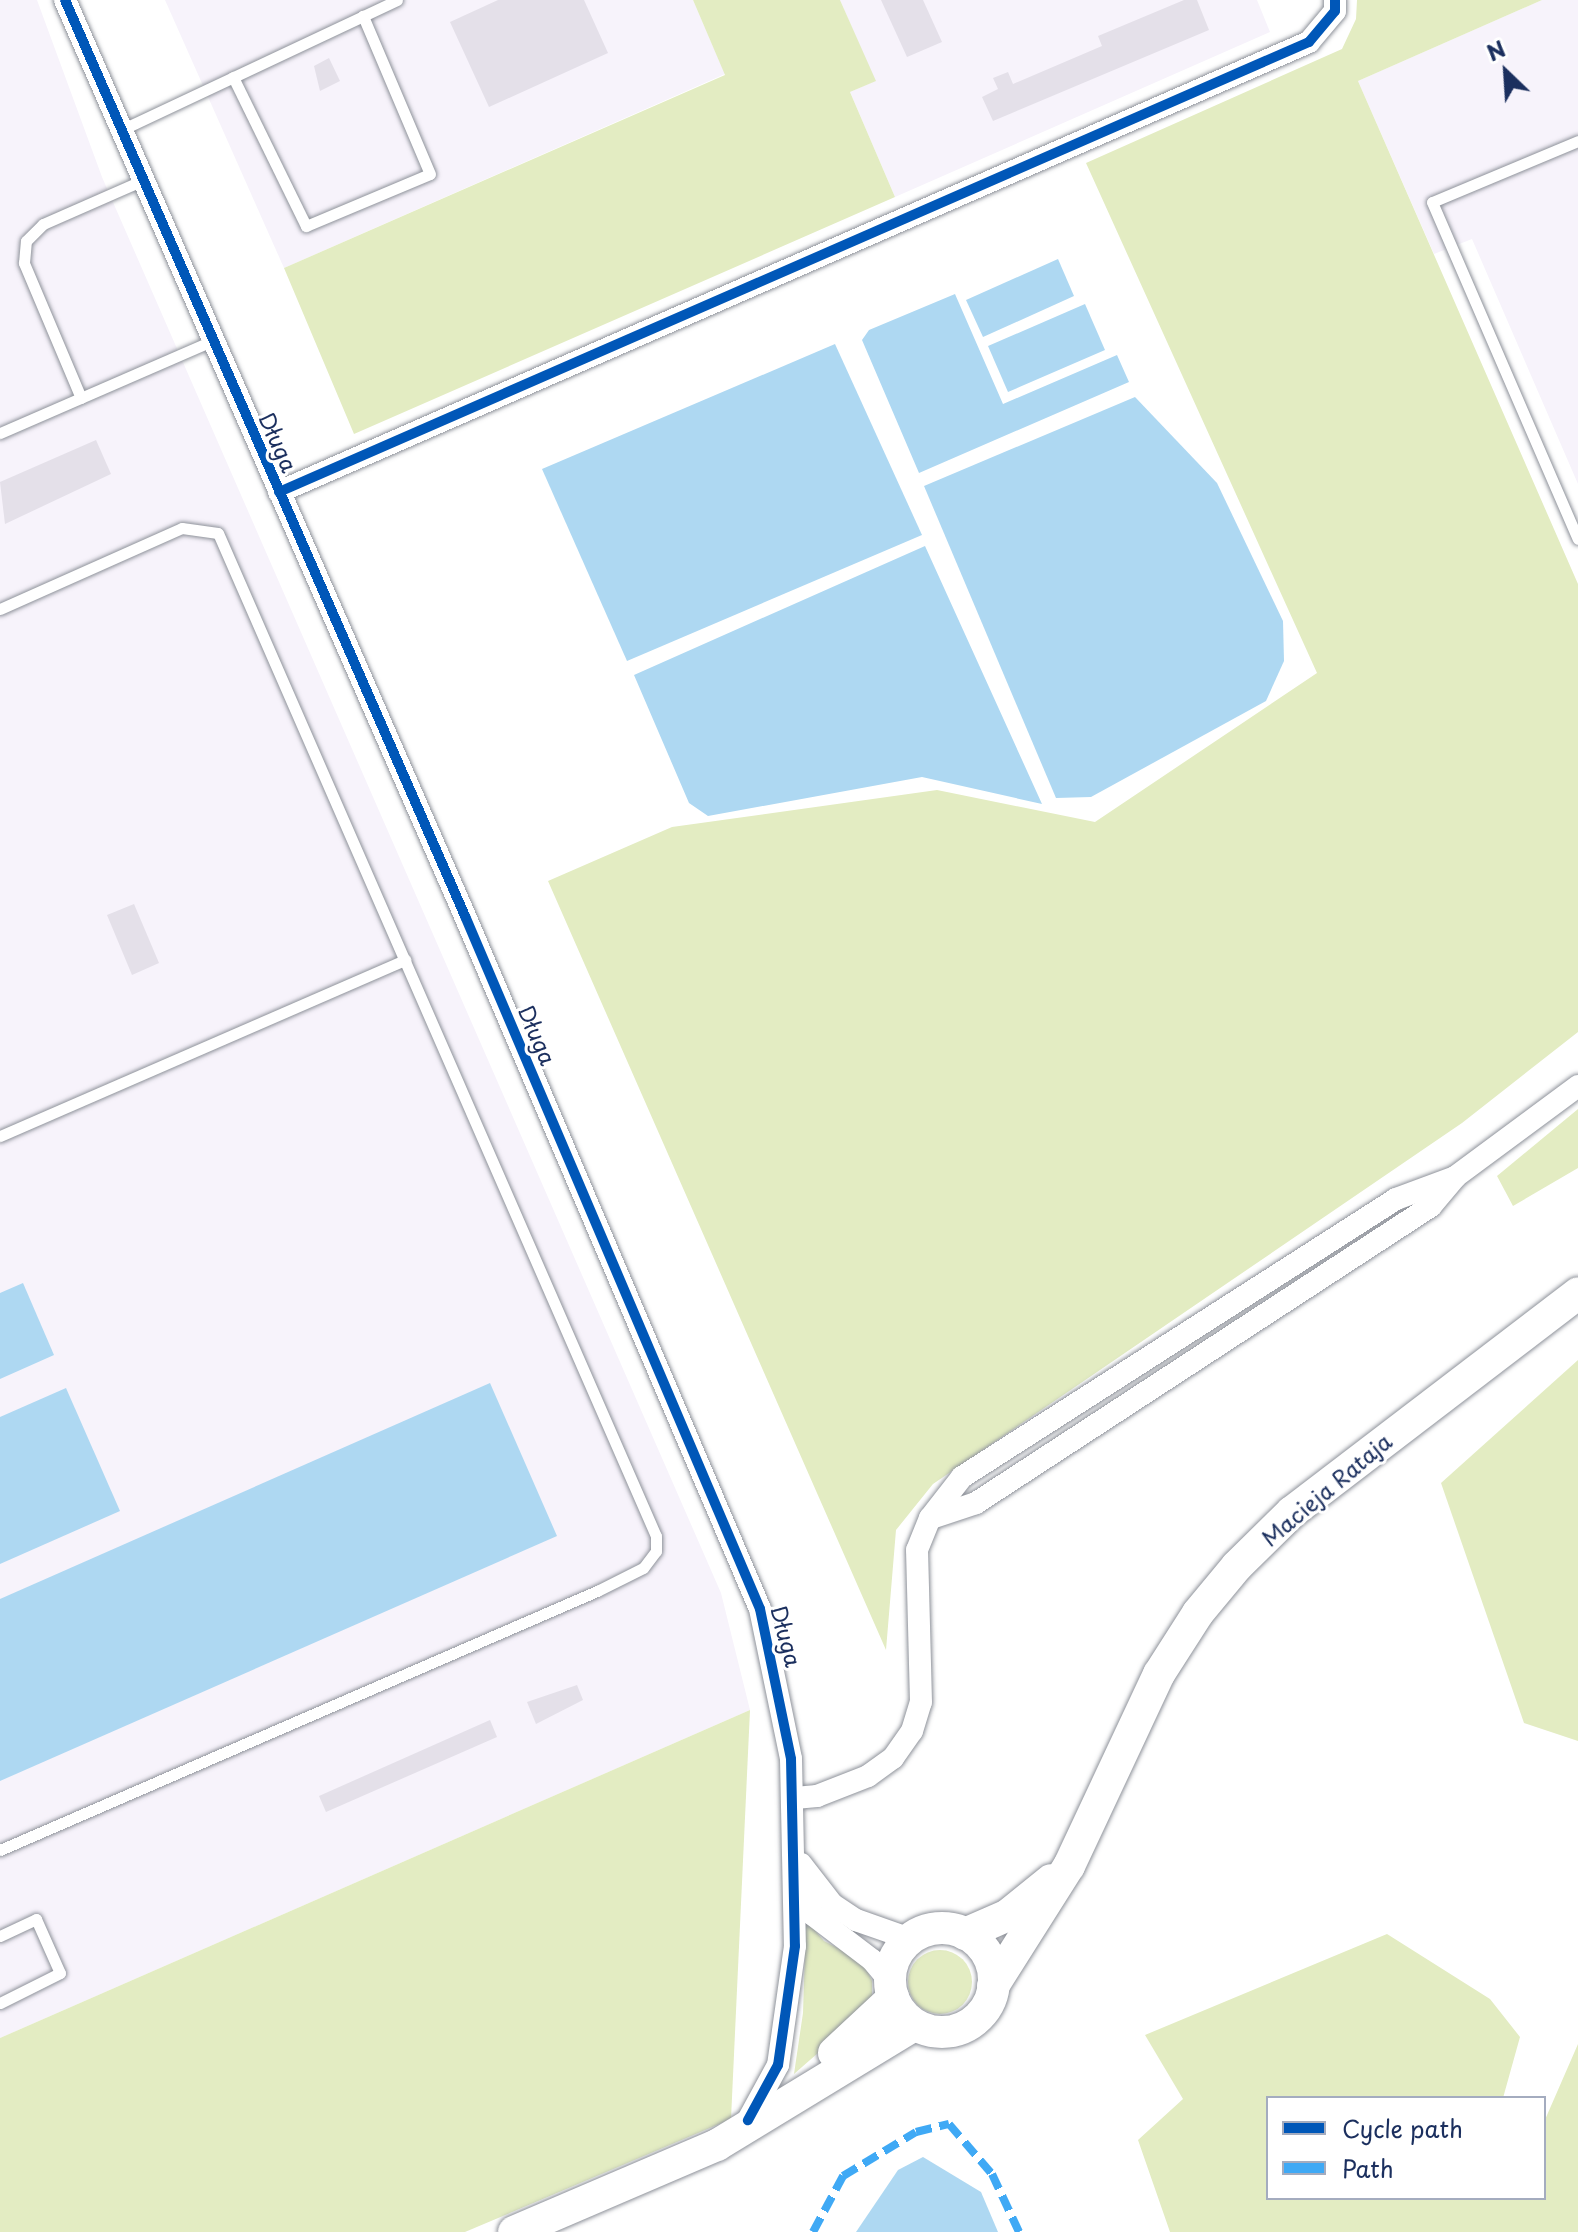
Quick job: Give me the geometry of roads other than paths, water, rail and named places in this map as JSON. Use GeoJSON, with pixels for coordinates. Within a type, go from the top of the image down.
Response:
{"type":"FeatureCollection","features":[{"type":"Feature","properties":{"kind":"main road","name":"Macieja Rataja"},"geometry":{"type":"LineString","coordinates":[[993,1986],[1069,1866],[1159,1674],[1198,1613],[1237,1566],[1339,1474],[1578,1293]]}},
{"type":"Feature","properties":{"kind":"main road","name":"Macieja Rataja"},"geometry":{"type":"LineString","coordinates":[[965,1934],[1008,1915],[1069,1866]]}},
{"type":"Feature","properties":{"kind":"main road"},"geometry":{"type":"LineString","coordinates":[[937,1928],[965,1934],[988,1956],[993,1986],[989,2003],[964,2027],[948,2032],[914,2025],[891,1989],[895,1957],[910,1939],[937,1928]]}},
{"type":"Feature","properties":{"kind":"main road","name":"Długa"},"geometry":{"type":"LineString","coordinates":[[717,2145],[844,2045],[891,1989]]}},
{"type":"Feature","properties":{"kind":"main road","name":"Długa"},"geometry":{"type":"LineString","coordinates":[[514,2232],[717,2145],[914,2025]]}},
{"type":"Feature","properties":{"kind":"street","name":"Długa"},"geometry":{"type":"LineString","coordinates":[[65,0],[738,1549],[775,1661],[795,1798],[791,1995],[778,2065],[748,2120]]}},
{"type":"Feature","properties":{"kind":"street"},"geometry":{"type":"LineString","coordinates":[[279,492],[1309,42],[1335,11],[1335,0]]}},
{"type":"Feature","properties":{"kind":"street"},"geometry":{"type":"LineString","coordinates":[[795,1798],[817,1796],[868,1776],[893,1758],[912,1731],[921,1702],[917,1550],[930,1518],[962,1477],[1396,1199],[1455,1177],[1578,1086]]}},
{"type":"Feature","properties":{"kind":"street","name":"Długa"},"geometry":{"type":"LineString","coordinates":[[795,1848],[805,1873],[832,1904],[856,1920],[910,1939]]}},
{"type":"Feature","properties":{"kind":"street","name":"Długa"},"geometry":{"type":"LineString","coordinates":[[795,1848],[806,1904],[891,1989]]}},
{"type":"Feature","properties":{"kind":"lane"},"geometry":{"type":"LineString","coordinates":[[121,130],[397,0]]}},
{"type":"Feature","properties":{"kind":"lane"},"geometry":{"type":"LineString","coordinates":[[233,77],[306,226],[430,174],[363,16]]}},
{"type":"Feature","properties":{"kind":"lane"},"geometry":{"type":"LineString","coordinates":[[1578,141],[1432,202],[1578,539]]}},
{"type":"Feature","properties":{"kind":"lane"},"geometry":{"type":"LineString","coordinates":[[81,398],[24,263],[26,241],[43,224],[143,180]]}},
{"type":"Feature","properties":{"kind":"lane"},"geometry":{"type":"LineString","coordinates":[[0,433],[212,341]]}},
{"type":"Feature","properties":{"kind":"lane"},"geometry":{"type":"LineString","coordinates":[[0,609],[182,528],[218,533],[656,1536],[656,1551],[643,1568],[597,1591],[0,1850]]}},
{"type":"Feature","properties":{"kind":"lane"},"geometry":{"type":"LineString","coordinates":[[0,1136],[405,960]]}},
{"type":"Feature","properties":{"kind":"lane"},"geometry":{"type":"LineString","coordinates":[[0,1936],[36,1919],[60,1973],[0,2003]]}},
{"type":"Feature","properties":{"kind":"water"},"geometry":{"type":"Polygon","coordinates":[[[1058,259],[1074,296],[983,337],[966,300],[1058,259]]]}},
{"type":"Feature","properties":{"kind":"water"},"geometry":{"type":"Polygon","coordinates":[[[955,294],[1003,404],[1117,355],[1129,382],[919,473],[862,340],[869,330],[955,294]]]}},
{"type":"Feature","properties":{"kind":"water"},"geometry":{"type":"Polygon","coordinates":[[[1085,304],[1105,350],[1008,392],[988,346],[1085,304]]]}},
{"type":"Feature","properties":{"kind":"water"},"geometry":{"type":"Polygon","coordinates":[[[835,344],[922,535],[627,661],[542,469],[835,344]]]}},
{"type":"Feature","properties":{"kind":"water"},"geometry":{"type":"Polygon","coordinates":[[[1135,397],[1217,483],[1283,621],[1284,661],[1266,701],[1091,797],[1056,798],[924,486],[1135,397]]]}},
{"type":"Feature","properties":{"kind":"water"},"geometry":{"type":"Polygon","coordinates":[[[925,546],[1042,804],[922,777],[708,816],[689,803],[634,675],[925,546]]]}},
{"type":"Feature","properties":{"kind":"water"},"geometry":{"type":"Polygon","coordinates":[[[23,1283],[54,1355],[0,1379],[0,1293],[23,1283]]]}},
{"type":"Feature","properties":{"kind":"water"},"geometry":{"type":"Polygon","coordinates":[[[490,1383],[557,1536],[0,1781],[0,1599],[490,1383]]]}},
{"type":"Feature","properties":{"kind":"water"},"geometry":{"type":"Polygon","coordinates":[[[66,1388],[120,1511],[0,1564],[0,1417],[66,1388]]]}},
{"type":"Feature","properties":{"kind":"water"},"geometry":{"type":"Polygon","coordinates":[[[923,2157],[981,2192],[998,2232],[856,2232],[898,2170],[923,2157]]]}}]}
